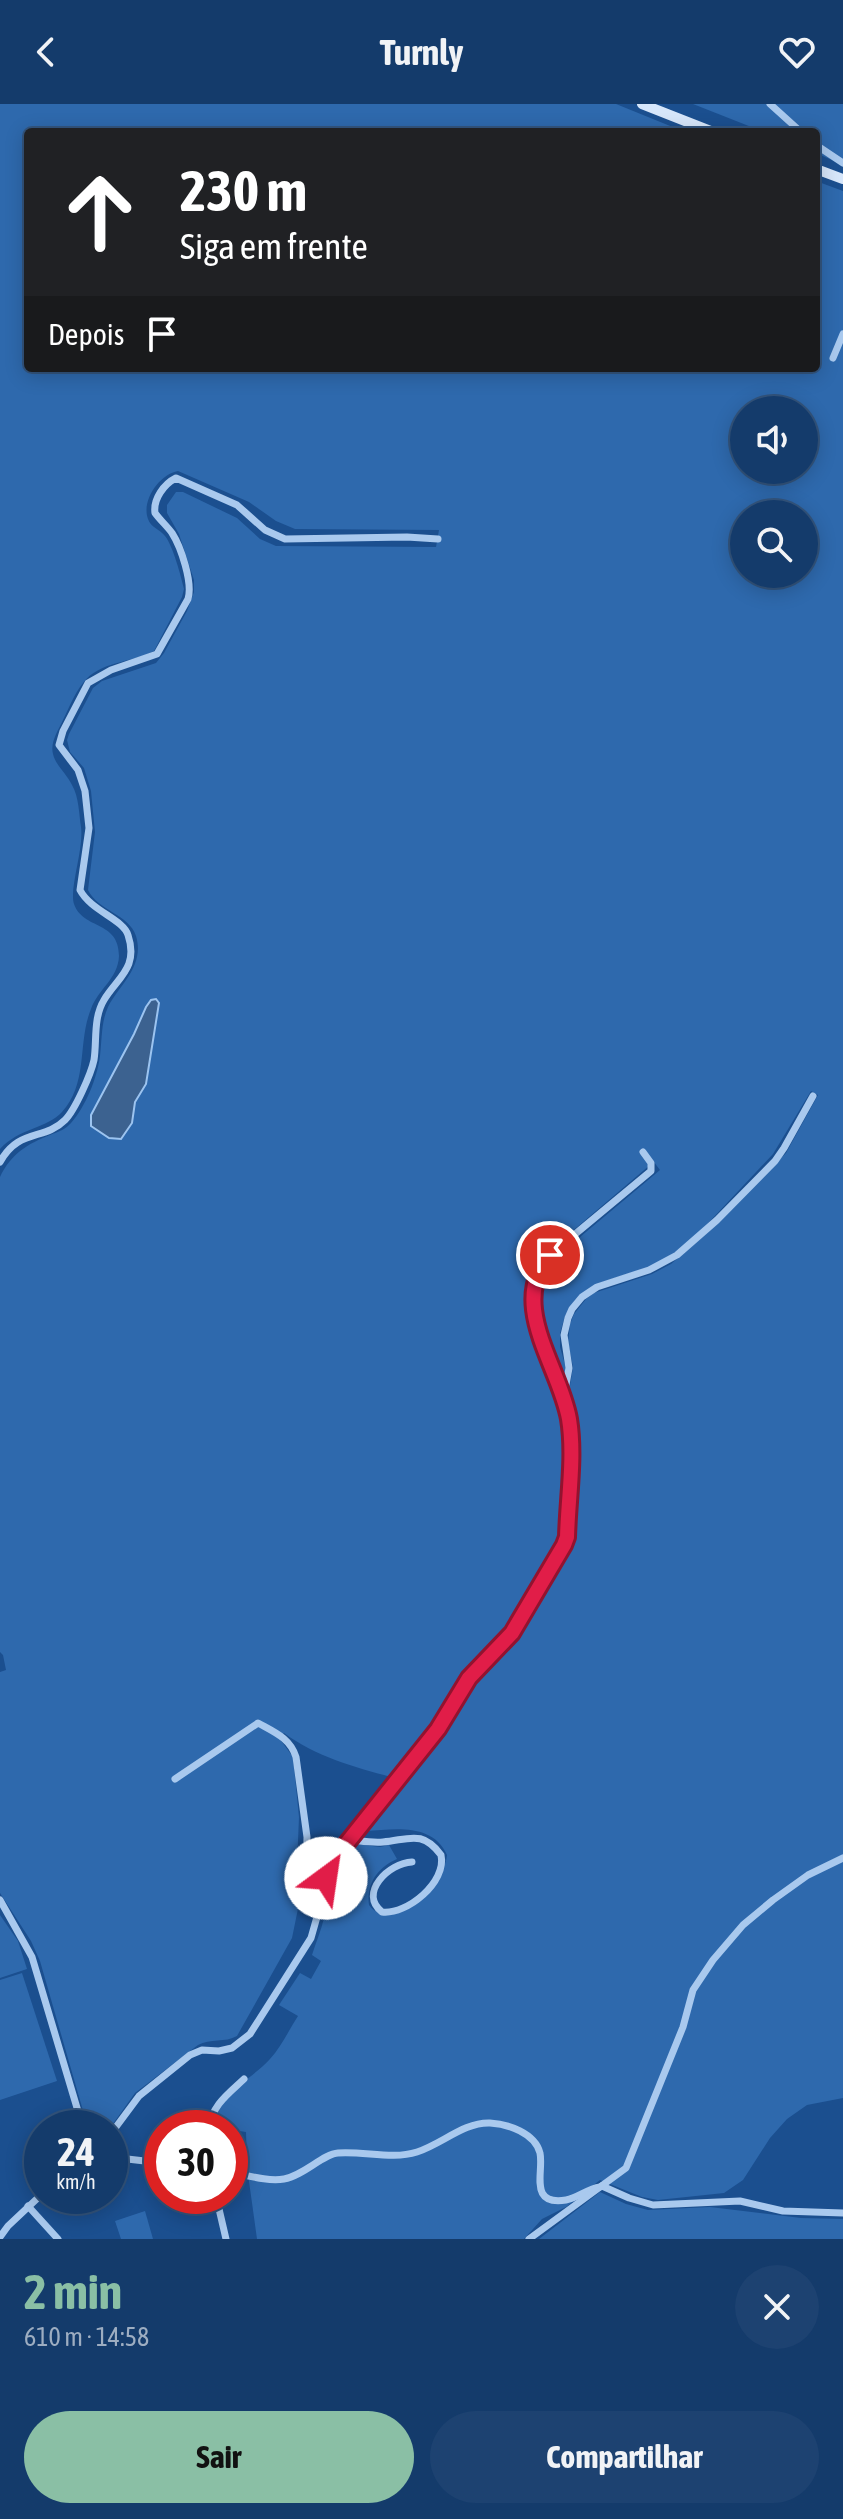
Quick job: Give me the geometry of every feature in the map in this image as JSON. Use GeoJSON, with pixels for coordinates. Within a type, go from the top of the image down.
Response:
{"type":"FeatureCollection","features":[{"type":"Feature","properties":{"kind":"street"},"geometry":{"type":"LineString","coordinates":[[642,104],[703,128]]}},
{"type":"Feature","properties":{"kind":"street"},"geometry":{"type":"LineString","coordinates":[[770,104],[797,128]]}},
{"type":"Feature","properties":{"kind":"street"},"geometry":{"type":"LineString","coordinates":[[820,149],[843,163]]}},
{"type":"Feature","properties":{"kind":"street"},"geometry":{"type":"LineString","coordinates":[[820,170],[843,179]]}},
{"type":"Feature","properties":{"kind":"street"},"geometry":{"type":"LineString","coordinates":[[833,358],[843,334]]}},
{"type":"Feature","properties":{"kind":"street"},"geometry":{"type":"LineString","coordinates":[[0,1162],[12,1145],[56,1127],[70,1115],[93,1063],[97,1023],[103,1002],[128,966],[129,936],[124,928],[95,909],[80,890],[89,828],[85,791],[78,770],[61,751],[59,739],[88,683],[111,670],[157,654],[188,599],[190,582],[174,536],[155,513],[156,498],[176,478],[237,505],[265,530],[285,539],[438,539]]}},
{"type":"Feature","properties":{"kind":"street"},"geometry":{"type":"LineString","coordinates":[[565,1398],[569,1368],[564,1335],[568,1318],[577,1303],[597,1287],[663,1263],[696,1240],[775,1161],[813,1096]]}},
{"type":"Feature","properties":{"kind":"street"},"geometry":{"type":"LineString","coordinates":[[128,2111],[139,2096],[190,2055],[202,2050],[232,2048],[253,2030],[306,1947],[319,1916],[329,1871],[390,1786],[438,1729],[469,1678],[512,1633],[564,1545],[567,1537],[570,1431],[565,1398],[539,1332],[534,1302],[535,1278],[550,1255],[651,1171],[651,1163],[643,1152]]}},
{"type":"Feature","properties":{"kind":"street"},"geometry":{"type":"LineString","coordinates":[[175,1779],[258,1723],[284,1737],[296,1757],[307,1837],[306,1878],[319,1916]]}},
{"type":"Feature","properties":{"kind":"street"},"geometry":{"type":"LineString","coordinates":[[351,1840],[382,1842],[417,1838],[428,1842],[441,1855],[440,1872],[424,1893],[394,1912],[382,1912],[373,1904],[376,1886],[394,1866],[412,1862]]}},
{"type":"Feature","properties":{"kind":"street"},"geometry":{"type":"LineString","coordinates":[[529,2239],[623,2171],[628,2164],[683,2027],[690,1997],[701,1976],[732,1937],[808,1875],[843,1858]]}},
{"type":"Feature","properties":{"kind":"street"},"geometry":{"type":"LineString","coordinates":[[0,1900],[32,1957],[78,2110]]}},
{"type":"Feature","properties":{"kind":"street"},"geometry":{"type":"LineString","coordinates":[[214,2110],[244,2079]]}},
{"type":"Feature","properties":{"kind":"street"},"geometry":{"type":"LineString","coordinates":[[248,2175],[283,2180],[319,2163],[330,2154],[408,2155],[472,2126],[490,2123],[523,2133],[537,2144],[541,2162],[540,2188],[545,2196],[552,2199],[567,2200],[602,2186],[653,2205],[740,2201],[783,2211],[843,2213]]}},
{"type":"Feature","properties":{"kind":"street"},"geometry":{"type":"LineString","coordinates":[[0,2237],[24,2210]]}},
{"type":"Feature","properties":{"kind":"street"},"geometry":{"type":"LineString","coordinates":[[35,2214],[58,2239]]}},
{"type":"Feature","properties":{"kind":"street"},"geometry":{"type":"LineString","coordinates":[[220,2214],[226,2239]]}},
{"type":"Feature","properties":{"kind":"shaded area"},"geometry":{"type":"Polygon","coordinates":[[[0,104],[616,104],[675,128],[24,128],[24,372],[820,372],[820,182],[843,191],[843,2098],[807,2105],[787,2119],[770,2138],[743,2180],[724,2193],[658,2200],[600,2180],[566,2207],[542,2219],[524,2239],[257,2239],[248,2174],[248,2110],[218,2110],[235,2089],[270,2059],[298,2016],[279,2005],[300,1973],[311,1979],[321,1961],[312,1955],[331,1887],[337,1870],[356,1844],[389,1845],[397,1859],[379,1872],[369,1890],[369,1905],[379,1913],[391,1914],[416,1902],[428,1891],[444,1866],[447,1855],[433,1837],[401,1829],[366,1831],[382,1805],[446,1724],[472,1683],[513,1642],[564,1555],[571,1531],[573,1494],[573,1428],[568,1398],[573,1367],[568,1342],[574,1314],[594,1293],[652,1274],[671,1264],[706,1234],[786,1153],[818,1095],[811,1091],[773,1154],[697,1235],[681,1249],[652,1266],[599,1283],[575,1300],[565,1316],[560,1333],[566,1368],[563,1388],[539,1319],[537,1292],[540,1278],[549,1263],[660,1170],[644,1149],[650,1165],[549,1251],[534,1268],[528,1294],[531,1319],[546,1369],[561,1402],[565,1429],[559,1545],[509,1629],[462,1680],[431,1729],[391,1777],[322,1754],[284,1733],[279,1738],[293,1757],[299,1817],[297,1865],[300,1899],[292,1938],[237,2036],[198,2045],[135,2093],[123,2110],[83,2110],[40,1961],[0,1893],[0,1672],[6,1670],[0,1652],[0,1177],[20,1151],[67,1127],[81,1108],[96,1073],[108,1007],[134,966],[138,947],[136,936],[127,922],[99,903],[88,890],[95,832],[91,791],[84,768],[70,752],[67,740],[93,688],[102,681],[156,663],[187,611],[194,592],[194,580],[179,534],[167,513],[167,505],[176,492],[183,492],[237,518],[260,539],[276,546],[436,547],[439,530],[295,529],[276,521],[249,502],[178,471],[165,477],[154,489],[147,504],[148,519],[171,547],[184,589],[182,597],[154,651],[98,670],[83,683],[55,737],[52,750],[72,785],[78,806],[81,836],[73,888],[74,904],[85,918],[113,936],[117,944],[118,964],[91,1009],[76,1088],[70,1100],[62,1112],[49,1122],[16,1137],[0,1149],[0,104]]]}},
{"type":"Feature","properties":{"kind":"shaded area"},"geometry":{"type":"Polygon","coordinates":[[[693,104],[843,104],[843,165],[820,155],[820,128],[754,128],[693,104]]]}},
{"type":"Feature","properties":{"kind":"shaded area"},"geometry":{"type":"Polygon","coordinates":[[[156,999],[159,1003],[146,1084],[135,1102],[132,1123],[121,1139],[109,1138],[91,1126],[91,1115],[146,1007],[156,999]]]}},
{"type":"Feature","properties":{"kind":"shaded area"},"geometry":{"type":"Polygon","coordinates":[[[0,1915],[18,1941],[27,1969],[0,1978],[0,1915]]]}},
{"type":"Feature","properties":{"kind":"shaded area"},"geometry":{"type":"Polygon","coordinates":[[[22,1973],[57,2081],[0,2100],[0,1980],[22,1973]]]}},
{"type":"Feature","properties":{"kind":"shaded area"},"geometry":{"type":"Polygon","coordinates":[[[600,2192],[648,2210],[710,2207],[801,2218],[843,2219],[843,2239],[539,2239],[600,2192]]]}},
{"type":"Feature","properties":{"kind":"shaded area"},"geometry":{"type":"Polygon","coordinates":[[[144,2211],[153,2239],[121,2239],[115,2221],[144,2211]]]}},
{"type":"Feature","properties":{"kind":"route"},"geometry":{"type":"LineString","coordinates":[[326,1878],[343,1848],[438,1729],[469,1678],[512,1633],[537,1588],[557,1561],[567,1537],[569,1419],[565,1398],[539,1332],[534,1302],[535,1278],[550,1255]]}}]}
